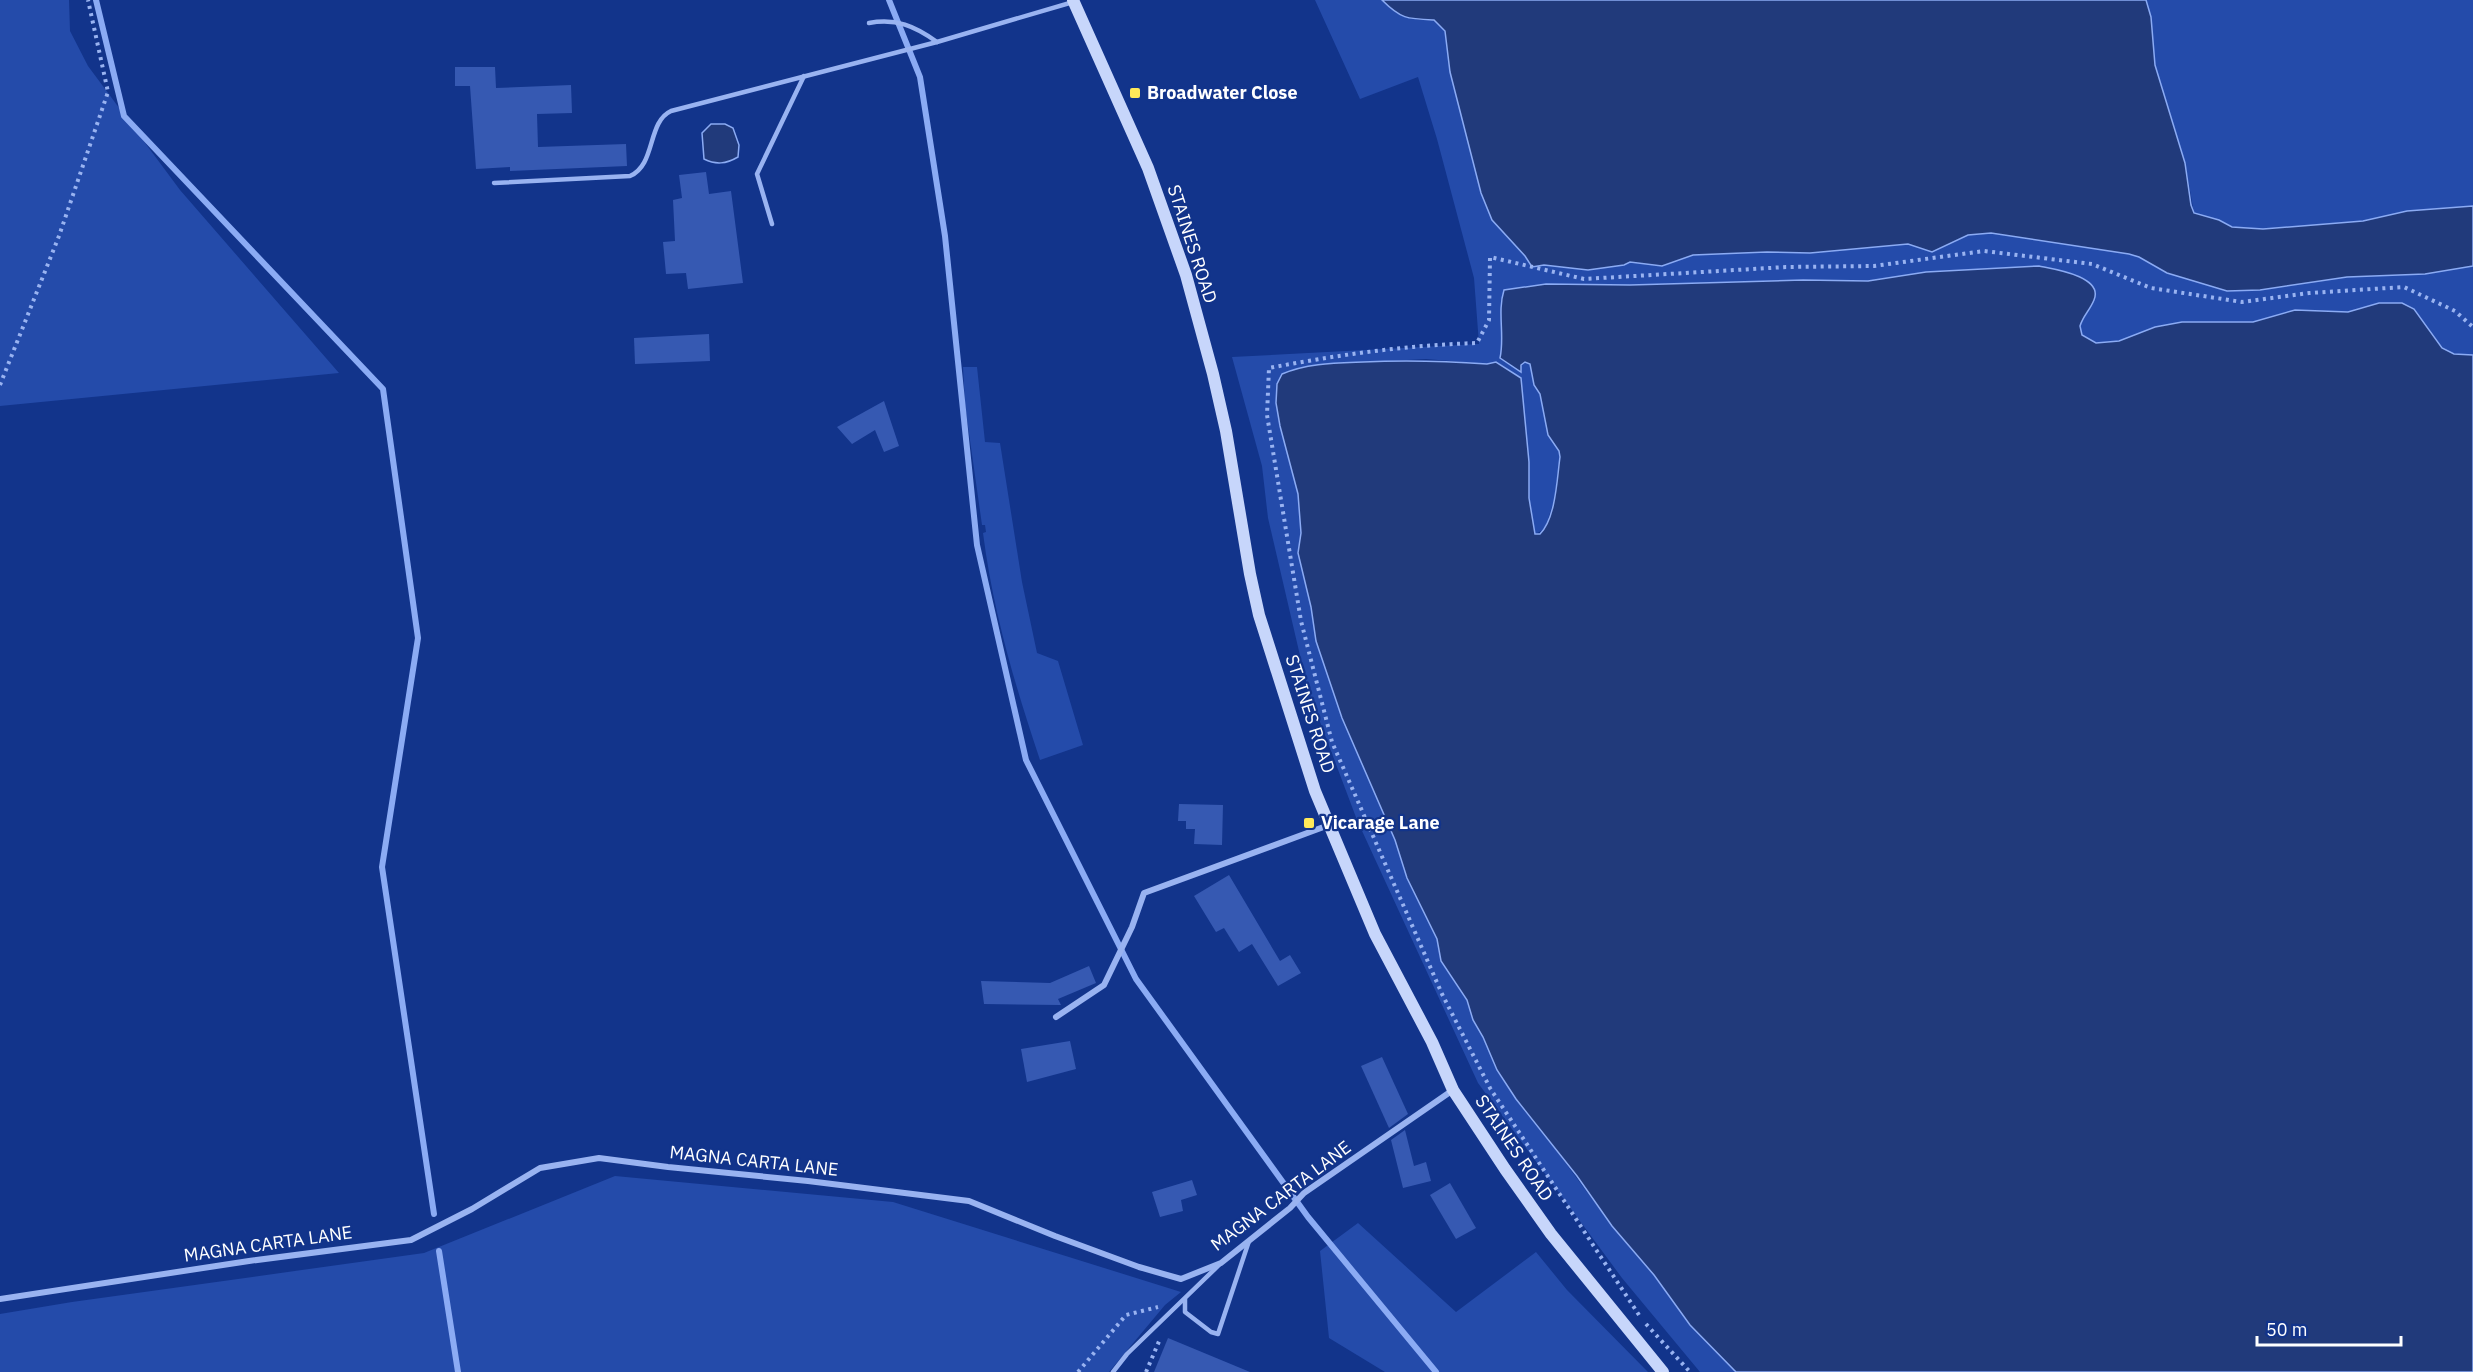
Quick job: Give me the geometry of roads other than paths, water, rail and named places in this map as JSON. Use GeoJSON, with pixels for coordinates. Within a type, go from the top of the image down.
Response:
{"type":"FeatureCollection","features":[{"type":"Feature","properties":{"kind":"main road","name":"STAINES ROAD"},"geometry":{"type":"LineString","coordinates":[[1073,1],[1148,168],[1186,274],[1223,419],[1259,615],[1315,791],[1375,934],[1432,1042],[1453,1090],[1551,1234],[1663,1372]]}},
{"type":"Feature","properties":{"kind":"street"},"geometry":{"type":"LineString","coordinates":[[1056,1017],[1104,985],[1132,927],[1144,893],[1329,825]]}},
{"type":"Feature","properties":{"kind":"street","name":"MAGNA CARTA LANE"},"geometry":{"type":"LineString","coordinates":[[0,1299],[249,1261],[411,1240],[472,1209],[540,1168],[599,1158],[969,1201],[1139,1267],[1181,1279],[1221,1263],[1290,1208],[1304,1193],[1453,1090]]}},
{"type":"Feature","properties":{"kind":"lane"},"geometry":{"type":"LineString","coordinates":[[494,183],[630,176],[637,173],[643,164],[661,120],[666,114],[937,42],[1073,1]]}},
{"type":"Feature","properties":{"kind":"lane"},"geometry":{"type":"LineString","coordinates":[[868,23],[892,21],[905,24],[937,42]]}},
{"type":"Feature","properties":{"kind":"lane"},"geometry":{"type":"LineString","coordinates":[[772,224],[757,174],[804,76]]}},
{"type":"Feature","properties":{"kind":"lane"},"geometry":{"type":"LineString","coordinates":[[1185,1299],[1185,1312],[1211,1332],[1218,1334],[1249,1241]]}},
{"type":"Feature","properties":{"kind":"lane"},"geometry":{"type":"LineString","coordinates":[[1113,1372],[1127,1354],[1221,1263]]}},
{"type":"Feature","properties":{"kind":"waterway"},"geometry":{"type":"LineString","coordinates":[[96,0],[124,116],[383,389],[418,638],[382,867],[434,1214]]}},
{"type":"Feature","properties":{"kind":"waterway"},"geometry":{"type":"LineString","coordinates":[[889,0],[920,77],[945,236],[977,545],[1026,760],[1136,979],[1308,1217],[1436,1372]]}},
{"type":"Feature","properties":{"kind":"waterway"},"geometry":{"type":"LineString","coordinates":[[439,1251],[458,1372]]}},
{"type":"Feature","properties":{"kind":"place","name":"Broadwater Close"},"geometry":{"type":"Point","coordinates":[1135,93]}},
{"type":"Feature","properties":{"kind":"place","name":"Vicarage Lane"},"geometry":{"type":"Point","coordinates":[1309,823]}}]}
